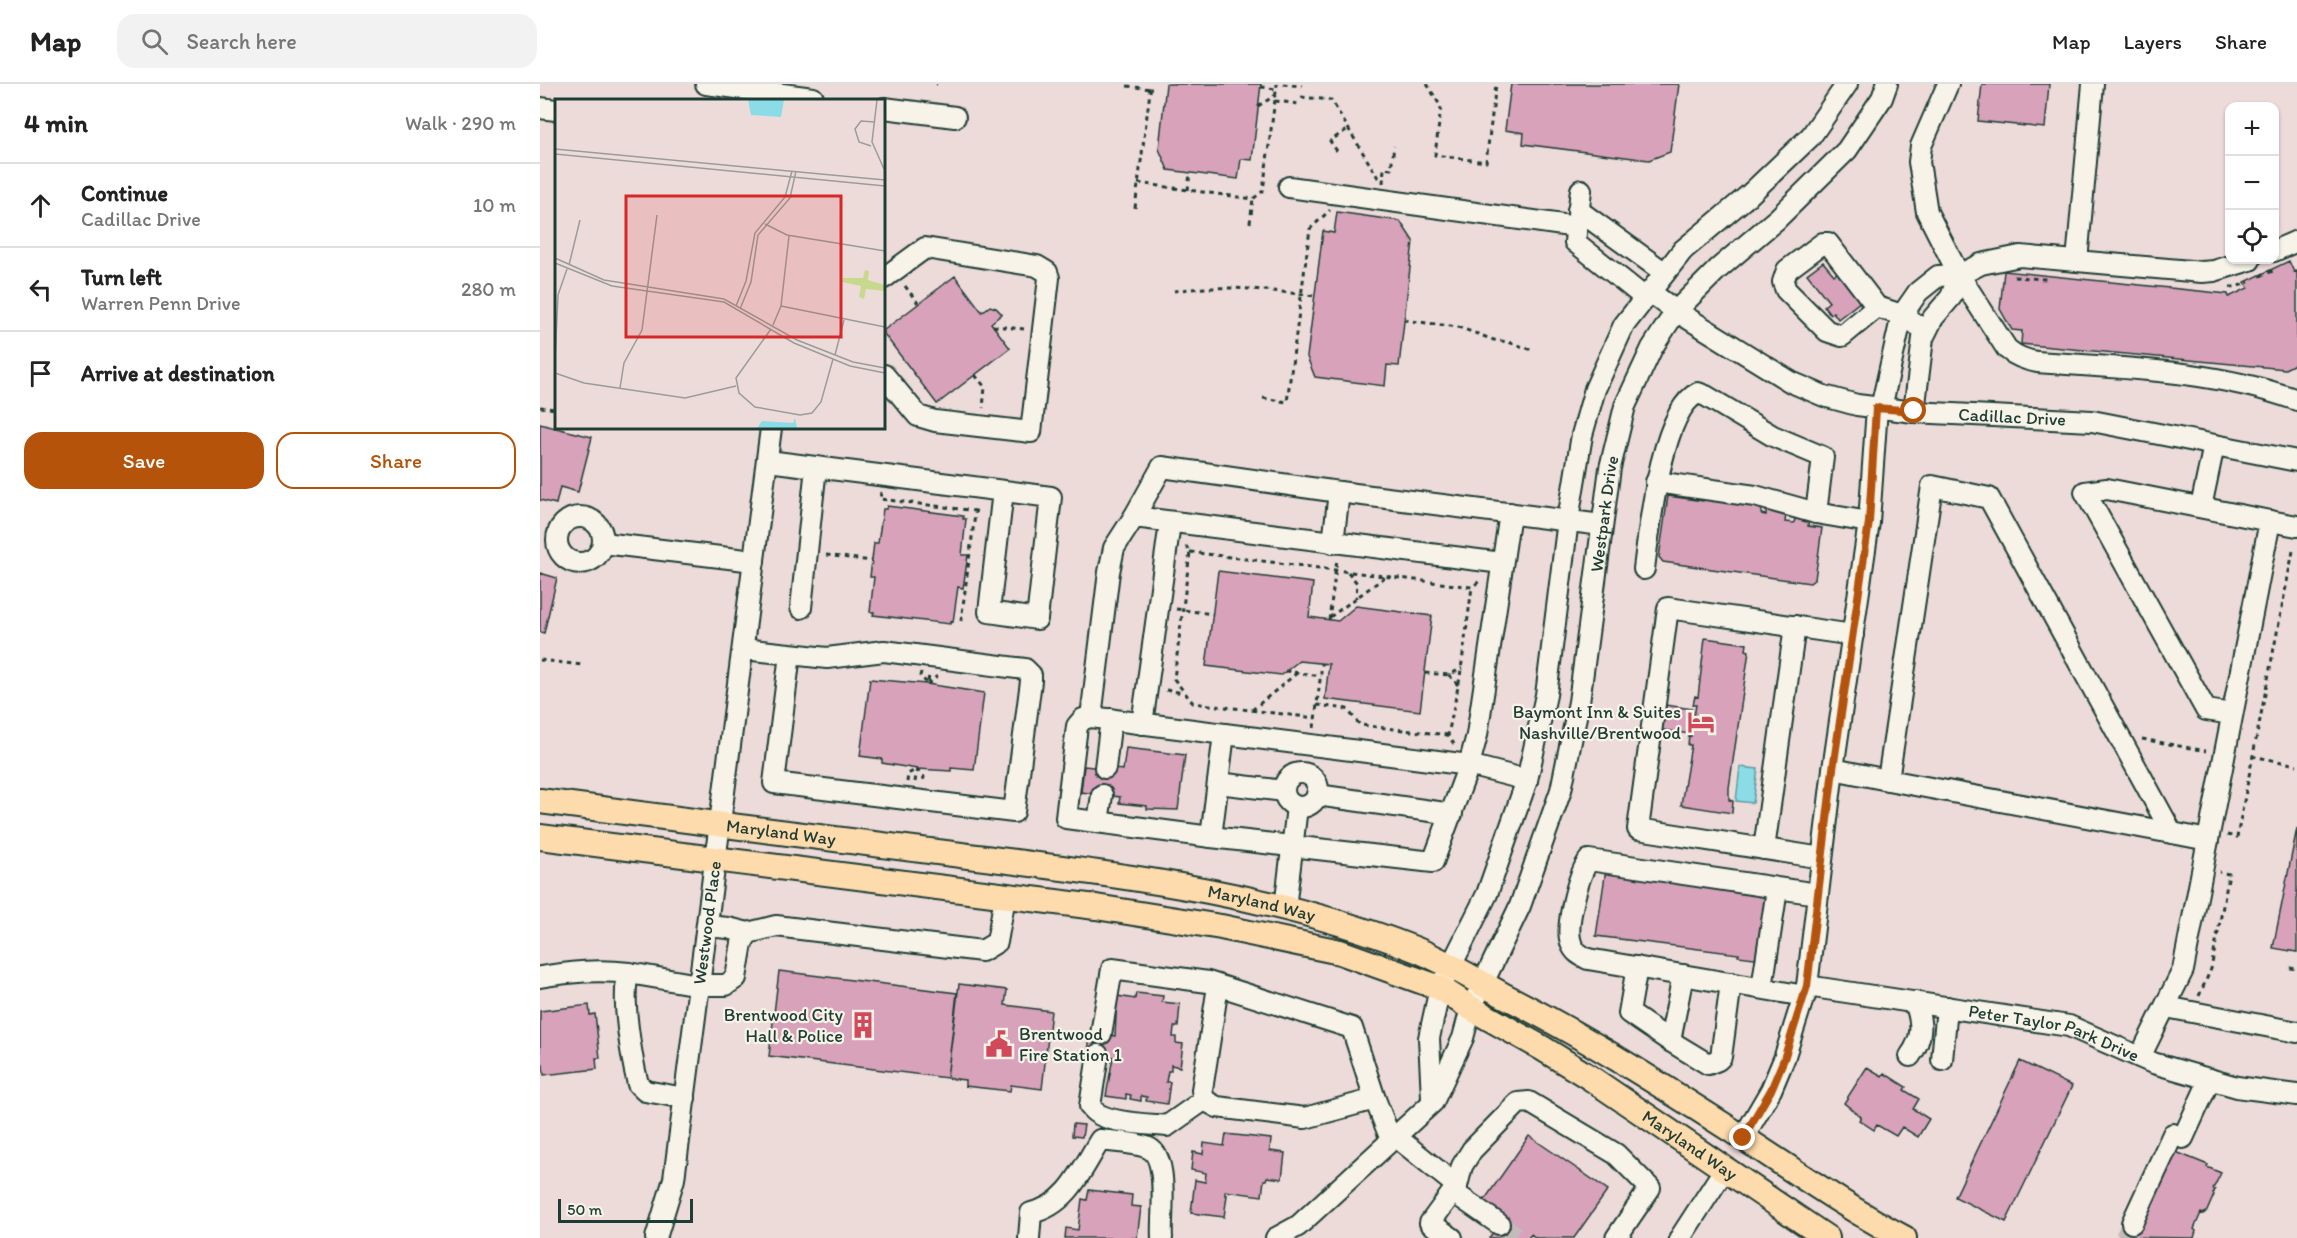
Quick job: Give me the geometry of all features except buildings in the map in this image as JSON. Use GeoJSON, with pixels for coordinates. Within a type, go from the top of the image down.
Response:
{"type":"FeatureCollection","features":[{"type":"Feature","properties":{"kind":"main road","name":"Maryland Way"},"geometry":{"type":"LineString","coordinates":[[540,801],[1040,865],[1226,892],[1346,924],[1415,948],[1453,966],[1586,1039],[1857,1213],[1904,1238]]}},
{"type":"Feature","properties":{"kind":"main road","name":"Maryland Way"},"geometry":{"type":"LineString","coordinates":[[540,837],[1096,907],[1221,927],[1340,952],[1440,988],[1589,1077],[1827,1238]]}},
{"type":"Feature","properties":{"kind":"main road"},"geometry":{"type":"LineString","coordinates":[[1005,897],[1040,865]]}},
{"type":"Feature","properties":{"kind":"main road"},"geometry":{"type":"LineString","coordinates":[[1724,1170],[1743,1138]]}},
{"type":"Feature","properties":{"kind":"street"},"geometry":{"type":"LineString","coordinates":[[706,84],[811,99]]}},
{"type":"Feature","properties":{"kind":"street"},"geometry":{"type":"LineString","coordinates":[[1948,84],[1921,146],[1919,162],[1927,212],[1959,275],[2007,349],[2024,360],[2234,381],[2297,400]]}},
{"type":"Feature","properties":{"kind":"street"},"geometry":{"type":"LineString","coordinates":[[2077,261],[2093,84]]}},
{"type":"Feature","properties":{"kind":"street","name":"Westpark Drive"},"geometry":{"type":"LineString","coordinates":[[1433,1102],[1429,1038],[1440,988],[1453,966],[1486,894],[1527,780],[1546,696],[1568,520],[1582,435],[1595,389],[1624,325],[1683,250],[1749,195],[1811,136],[1844,89]]}},
{"type":"Feature","properties":{"kind":"street","name":"Westpark Drive"},"geometry":{"type":"LineString","coordinates":[[1433,1102],[1462,1038],[1471,1008],[1521,906],[1561,790],[1579,702],[1602,525],[1624,406],[1652,348],[1676,311],[1718,269],[1777,219],[1847,150],[1884,91]]}},
{"type":"Feature","properties":{"kind":"street"},"geometry":{"type":"LineString","coordinates":[[540,108],[555,110]]}},
{"type":"Feature","properties":{"kind":"street"},"geometry":{"type":"LineString","coordinates":[[885,108],[955,117]]}},
{"type":"Feature","properties":{"kind":"street"},"geometry":{"type":"LineString","coordinates":[[1289,187],[1577,226],[1665,273]]}},
{"type":"Feature","properties":{"kind":"street"},"geometry":{"type":"LineString","coordinates":[[1577,226],[1581,190]]}},
{"type":"Feature","properties":{"kind":"street","name":"Cadillac Drive"},"geometry":{"type":"LineString","coordinates":[[1577,226],[1647,295],[1808,391],[1844,402],[1879,408],[2092,421],[2297,461]]}},
{"type":"Feature","properties":{"kind":"street"},"geometry":{"type":"LineString","coordinates":[[2279,249],[2297,241]]}},
{"type":"Feature","properties":{"kind":"street"},"geometry":{"type":"LineString","coordinates":[[1877,307],[1842,336],[1827,331],[1786,290],[1784,276],[1787,270],[1814,249],[1823,243],[1828,243],[1877,307],[1902,315],[1926,331]]}},
{"type":"Feature","properties":{"kind":"street"},"geometry":{"type":"LineString","coordinates":[[885,277],[925,248],[1037,266],[1047,272],[1049,278],[1030,432],[936,421],[918,416],[885,376]]}},
{"type":"Feature","properties":{"kind":"street"},"geometry":{"type":"LineString","coordinates":[[1743,1138],[1771,1090],[1784,1059],[1806,991],[1833,769],[1869,522],[1879,408],[1902,315],[1917,292],[1938,276],[1959,275],[1981,264],[2020,256],[2202,272],[2214,272],[2238,264]]}},
{"type":"Feature","properties":{"kind":"street"},"geometry":{"type":"LineString","coordinates":[[1914,411],[1926,331],[1933,318],[1951,297],[1959,275]]}},
{"type":"Feature","properties":{"kind":"street"},"geometry":{"type":"LineString","coordinates":[[1644,568],[1656,482],[1667,444],[1684,406],[1691,397],[1698,393],[1773,436],[1823,457],[1816,513]]}},
{"type":"Feature","properties":{"kind":"street","name":"Westwood Place"},"geometry":{"type":"LineString","coordinates":[[656,1238],[674,1179],[771,429]]}},
{"type":"Feature","properties":{"kind":"street"},"geometry":{"type":"LineString","coordinates":[[2201,507],[2214,445]]}},
{"type":"Feature","properties":{"kind":"street"},"geometry":{"type":"LineString","coordinates":[[768,461],[1051,497],[1037,619],[989,612],[1003,491]]}},
{"type":"Feature","properties":{"kind":"street"},"geometry":{"type":"LineString","coordinates":[[801,608],[816,467]]}},
{"type":"Feature","properties":{"kind":"street"},"geometry":{"type":"LineString","coordinates":[[1091,717],[1113,548],[1134,517],[1162,467],[1602,525]]}},
{"type":"Feature","properties":{"kind":"street"},"geometry":{"type":"LineString","coordinates":[[1574,481],[1608,486]]}},
{"type":"Feature","properties":{"kind":"street"},"geometry":{"type":"LineString","coordinates":[[1656,482],[1755,496],[1816,513],[1869,522]]}},
{"type":"Feature","properties":{"kind":"street"},"geometry":{"type":"LineString","coordinates":[[1888,780],[1932,486],[1989,498],[2172,833]]}},
{"type":"Feature","properties":{"kind":"street"},"geometry":{"type":"LineString","coordinates":[[2232,714],[2206,710],[2085,492],[2107,489],[2297,526]]}},
{"type":"Feature","properties":{"kind":"street"},"geometry":{"type":"LineString","coordinates":[[1336,543],[1339,492]]}},
{"type":"Feature","properties":{"kind":"street"},"geometry":{"type":"LineString","coordinates":[[1510,513],[1477,735],[1469,765],[1433,862],[1066,818],[1077,726],[1083,719],[1091,717],[1469,765],[1527,780]]}},
{"type":"Feature","properties":{"kind":"street"},"geometry":{"type":"LineString","coordinates":[[1134,517],[1502,564]]}},
{"type":"Feature","properties":{"kind":"street"},"geometry":{"type":"LineString","coordinates":[[2140,1057],[2183,970],[2187,954],[2215,837],[2232,714],[2270,521]]}},
{"type":"Feature","properties":{"kind":"street"},"geometry":{"type":"LineString","coordinates":[[1142,724],[1170,523]]}},
{"type":"Feature","properties":{"kind":"street"},"geometry":{"type":"LineString","coordinates":[[603,543],[754,561]]}},
{"type":"Feature","properties":{"kind":"street"},"geometry":{"type":"LineString","coordinates":[[1822,858],[1638,829],[1668,608],[1853,635]]}},
{"type":"Feature","properties":{"kind":"street"},"geometry":{"type":"LineString","coordinates":[[1764,849],[1795,626]]}},
{"type":"Feature","properties":{"kind":"street"},"geometry":{"type":"LineString","coordinates":[[743,650],[790,654],[827,658],[884,651],[1021,667],[1029,671],[1031,681],[1014,812],[774,783],[790,654]]}},
{"type":"Feature","properties":{"kind":"street"},"geometry":{"type":"LineString","coordinates":[[1105,768],[1111,719]]}},
{"type":"Feature","properties":{"kind":"street"},"geometry":{"type":"LineString","coordinates":[[1211,837],[1224,734]]}},
{"type":"Feature","properties":{"kind":"street"},"geometry":{"type":"LineString","coordinates":[[1302,772],[1308,745]]}},
{"type":"Feature","properties":{"kind":"street"},"geometry":{"type":"LineString","coordinates":[[1833,769],[2172,833],[2215,837]]}},
{"type":"Feature","properties":{"kind":"street"},"geometry":{"type":"LineString","coordinates":[[1302,772],[1311,775],[1317,782],[1317,795],[1308,806],[1297,807],[1290,803],[1284,791],[1284,785],[1289,777],[1302,772]]}},
{"type":"Feature","properties":{"kind":"street"},"geometry":{"type":"LineString","coordinates":[[1218,783],[1284,791]]}},
{"type":"Feature","properties":{"kind":"street"},"geometry":{"type":"LineString","coordinates":[[1098,822],[1102,795]]}},
{"type":"Feature","properties":{"kind":"street"},"geometry":{"type":"LineString","coordinates":[[1317,795],[1452,814]]}},
{"type":"Feature","properties":{"kind":"street"},"geometry":{"type":"LineString","coordinates":[[1285,908],[1297,807]]}},
{"type":"Feature","properties":{"kind":"street","name":"Peter Taylor Park Drive"},"geometry":{"type":"LineString","coordinates":[[1777,889],[1589,860],[1580,874],[1572,908],[1569,936],[1572,947],[1578,954],[1588,959],[1731,983],[1915,1002],[2069,1026],[2153,1063],[2237,1087],[2297,1095]]}},
{"type":"Feature","properties":{"kind":"street"},"geometry":{"type":"LineString","coordinates":[[1762,987],[1777,889],[1818,894]]}},
{"type":"Feature","properties":{"kind":"street"},"geometry":{"type":"LineString","coordinates":[[707,926],[748,933],[776,926],[982,951],[997,942],[1005,897]]}},
{"type":"Feature","properties":{"kind":"street"},"geometry":{"type":"LineString","coordinates":[[540,977],[574,971],[603,970],[699,985],[726,985],[736,978],[742,943],[748,933]]}},
{"type":"Feature","properties":{"kind":"street"},"geometry":{"type":"LineString","coordinates":[[1637,967],[1629,1013],[1708,1064],[1720,1057],[1731,983]]}},
{"type":"Feature","properties":{"kind":"street"},"geometry":{"type":"LineString","coordinates":[[1101,1034],[1112,969],[1208,982],[1352,1028],[1375,1100],[1393,1138],[1499,1224]]}},
{"type":"Feature","properties":{"kind":"street"},"geometry":{"type":"LineString","coordinates":[[629,973],[625,982],[625,998],[638,1084],[645,1090],[685,1098]]}},
{"type":"Feature","properties":{"kind":"street"},"geometry":{"type":"LineString","coordinates":[[1670,1041],[1683,975]]}},
{"type":"Feature","properties":{"kind":"street"},"geometry":{"type":"LineString","coordinates":[[1204,1100],[1202,1090],[1218,986]]}},
{"type":"Feature","properties":{"kind":"street"},"geometry":{"type":"LineString","coordinates":[[1910,1056],[1917,1046],[1921,1030],[1920,1016],[1915,1002]]}},
{"type":"Feature","properties":{"kind":"street"},"geometry":{"type":"LineString","coordinates":[[1942,1060],[1947,1007]]}},
{"type":"Feature","properties":{"kind":"street"},"geometry":{"type":"LineString","coordinates":[[2166,1007],[2297,1032]]}},
{"type":"Feature","properties":{"kind":"street"},"geometry":{"type":"LineString","coordinates":[[1098,1055],[1090,1106],[1093,1112],[1101,1117],[1167,1126],[1204,1100]]}},
{"type":"Feature","properties":{"kind":"street"},"geometry":{"type":"LineString","coordinates":[[2132,1223],[2211,1079]]}},
{"type":"Feature","properties":{"kind":"street"},"geometry":{"type":"LineString","coordinates":[[1204,1100],[1217,1107],[1305,1118],[1375,1100]]}},
{"type":"Feature","properties":{"kind":"street"},"geometry":{"type":"LineString","coordinates":[[1276,1238],[1298,1226],[1433,1102]]}},
{"type":"Feature","properties":{"kind":"street"},"geometry":{"type":"LineString","coordinates":[[1452,1238],[1431,1223],[1455,1189],[1462,1166],[1472,1150],[1518,1103],[1529,1102],[1616,1154],[1650,1188],[1624,1235]]}},
{"type":"Feature","properties":{"kind":"street"},"geometry":{"type":"LineString","coordinates":[[1029,1238],[1031,1213],[1048,1207],[1062,1198],[1100,1140],[1147,1147],[1157,1157],[1163,1189],[1162,1238]]}},
{"type":"Feature","properties":{"kind":"street"},"geometry":{"type":"LineString","coordinates":[[1680,1238],[1724,1170]]}},
{"type":"Feature","properties":{"kind":"path"},"geometry":{"type":"LineString","coordinates":[[1250,223],[1253,199],[1263,191],[1277,84]]}},
{"type":"Feature","properties":{"kind":"path"},"geometry":{"type":"LineString","coordinates":[[1283,84],[1302,86]]}},
{"type":"Feature","properties":{"kind":"path"},"geometry":{"type":"LineString","coordinates":[[1427,84],[1441,107],[1435,155],[1486,162],[1496,84]]}},
{"type":"Feature","properties":{"kind":"path"},"geometry":{"type":"LineString","coordinates":[[1127,86],[1151,86],[1135,208]]}},
{"type":"Feature","properties":{"kind":"path"},"geometry":{"type":"LineString","coordinates":[[1261,87],[1276,89]]}},
{"type":"Feature","properties":{"kind":"path"},"geometry":{"type":"LineString","coordinates":[[1258,106],[1276,95]]}},
{"type":"Feature","properties":{"kind":"path"},"geometry":{"type":"LineString","coordinates":[[1301,97],[1331,100],[1383,185],[1384,168],[1391,169],[1394,146]]}},
{"type":"Feature","properties":{"kind":"path"},"geometry":{"type":"LineString","coordinates":[[1275,101],[1300,104]]}},
{"type":"Feature","properties":{"kind":"path"},"geometry":{"type":"LineString","coordinates":[[1337,151],[1330,141],[1348,129]]}},
{"type":"Feature","properties":{"kind":"path"},"geometry":{"type":"LineString","coordinates":[[1188,190],[1190,173]]}},
{"type":"Feature","properties":{"kind":"path"},"geometry":{"type":"LineString","coordinates":[[1138,183],[1253,199]]}},
{"type":"Feature","properties":{"kind":"path"},"geometry":{"type":"LineString","coordinates":[[1263,398],[1287,402],[1310,229],[1346,195]]}},
{"type":"Feature","properties":{"kind":"path"},"geometry":{"type":"LineString","coordinates":[[1174,291],[1199,287],[1251,288],[1315,296]]}},
{"type":"Feature","properties":{"kind":"path"},"geometry":{"type":"LineString","coordinates":[[1404,320],[1458,327],[1494,340],[1533,350]]}},
{"type":"Feature","properties":{"kind":"path"},"geometry":{"type":"LineString","coordinates":[[993,326],[1043,332]]}},
{"type":"Feature","properties":{"kind":"path"},"geometry":{"type":"LineString","coordinates":[[975,375],[985,387],[982,426]]}},
{"type":"Feature","properties":{"kind":"path"},"geometry":{"type":"LineString","coordinates":[[540,407],[555,409]]}},
{"type":"Feature","properties":{"kind":"path"},"geometry":{"type":"LineString","coordinates":[[883,476],[880,499],[975,511]]}},
{"type":"Feature","properties":{"kind":"path"},"geometry":{"type":"LineString","coordinates":[[961,621],[978,488]]}},
{"type":"Feature","properties":{"kind":"path"},"geometry":{"type":"LineString","coordinates":[[1170,523],[1190,552],[1174,679],[1193,703],[1315,718]]}},
{"type":"Feature","properties":{"kind":"path"},"geometry":{"type":"LineString","coordinates":[[1336,543],[1336,570],[1330,618],[1387,576]]}},
{"type":"Feature","properties":{"kind":"path"},"geometry":{"type":"LineString","coordinates":[[2215,837],[2237,837],[2293,551],[2297,552]]}},
{"type":"Feature","properties":{"kind":"path"},"geometry":{"type":"LineString","coordinates":[[807,552],[872,561]]}},
{"type":"Feature","properties":{"kind":"path"},"geometry":{"type":"LineString","coordinates":[[1190,552],[1472,587],[1502,564]]}},
{"type":"Feature","properties":{"kind":"path"},"geometry":{"type":"LineString","coordinates":[[1347,571],[1357,583],[1355,599]]}},
{"type":"Feature","properties":{"kind":"path"},"geometry":{"type":"LineString","coordinates":[[1469,765],[1448,735],[1462,668],[1472,587]]}},
{"type":"Feature","properties":{"kind":"path"},"geometry":{"type":"LineString","coordinates":[[1158,607],[1213,614]]}},
{"type":"Feature","properties":{"kind":"path"},"geometry":{"type":"LineString","coordinates":[[540,660],[582,665]]}},
{"type":"Feature","properties":{"kind":"path"},"geometry":{"type":"LineString","coordinates":[[1308,745],[1315,718],[1322,664]]}},
{"type":"Feature","properties":{"kind":"path"},"geometry":{"type":"LineString","coordinates":[[1425,673],[1449,675],[1462,668]]}},
{"type":"Feature","properties":{"kind":"path"},"geometry":{"type":"LineString","coordinates":[[1286,671],[1321,676]]}},
{"type":"Feature","properties":{"kind":"path"},"geometry":{"type":"LineString","coordinates":[[1251,710],[1297,673]]}},
{"type":"Feature","properties":{"kind":"path"},"geometry":{"type":"LineString","coordinates":[[1449,675],[1459,686]]}},
{"type":"Feature","properties":{"kind":"path"},"geometry":{"type":"LineString","coordinates":[[1317,705],[1347,709],[1360,725],[1448,735]]}},
{"type":"Feature","properties":{"kind":"path"},"geometry":{"type":"LineString","coordinates":[[2143,739],[2208,752]]}},
{"type":"Feature","properties":{"kind":"path"},"geometry":{"type":"LineString","coordinates":[[2252,756],[2297,765]]}},
{"type":"Feature","properties":{"kind":"path"},"geometry":{"type":"LineString","coordinates":[[2193,1012],[2211,969],[2229,874],[2215,871]]}},
{"type":"Feature","properties":{"kind":"path"},"geometry":{"type":"LineString","coordinates":[[2290,968],[2297,969]]}},
{"type":"Feature","properties":{"kind":"water"},"geometry":{"type":"Polygon","coordinates":[[[1740,767],[1758,769],[1753,803],[1736,801],[1740,767]]]}},
{"type":"Feature","properties":{"kind":"tunnel"},"geometry":{"type":"LineString","coordinates":[[2125,1238],[2132,1223]]}},
{"type":"Feature","properties":{"kind":"tunnel"},"geometry":{"type":"LineString","coordinates":[[1499,1224],[1519,1238]]}},
{"type":"Feature","properties":{"kind":"place","name":"Baymont Inn & Suites Nashville/Brentwood"},"geometry":{"type":"Point","coordinates":[1701,722]}},
{"type":"Feature","properties":{"kind":"place","name":"Brentwood City Hall & Police"},"geometry":{"type":"Point","coordinates":[863,1025]}},
{"type":"Feature","properties":{"kind":"place","name":"Brentwood Fire Station 1"},"geometry":{"type":"Point","coordinates":[999,1044]}},
{"type":"Feature","properties":{"kind":"route"},"geometry":{"type":"LineString","coordinates":[[1743,1138],[1771,1090],[1792,1040],[1807,986],[1833,769],[1869,522],[1876,408],[1914,411]]}}]}
